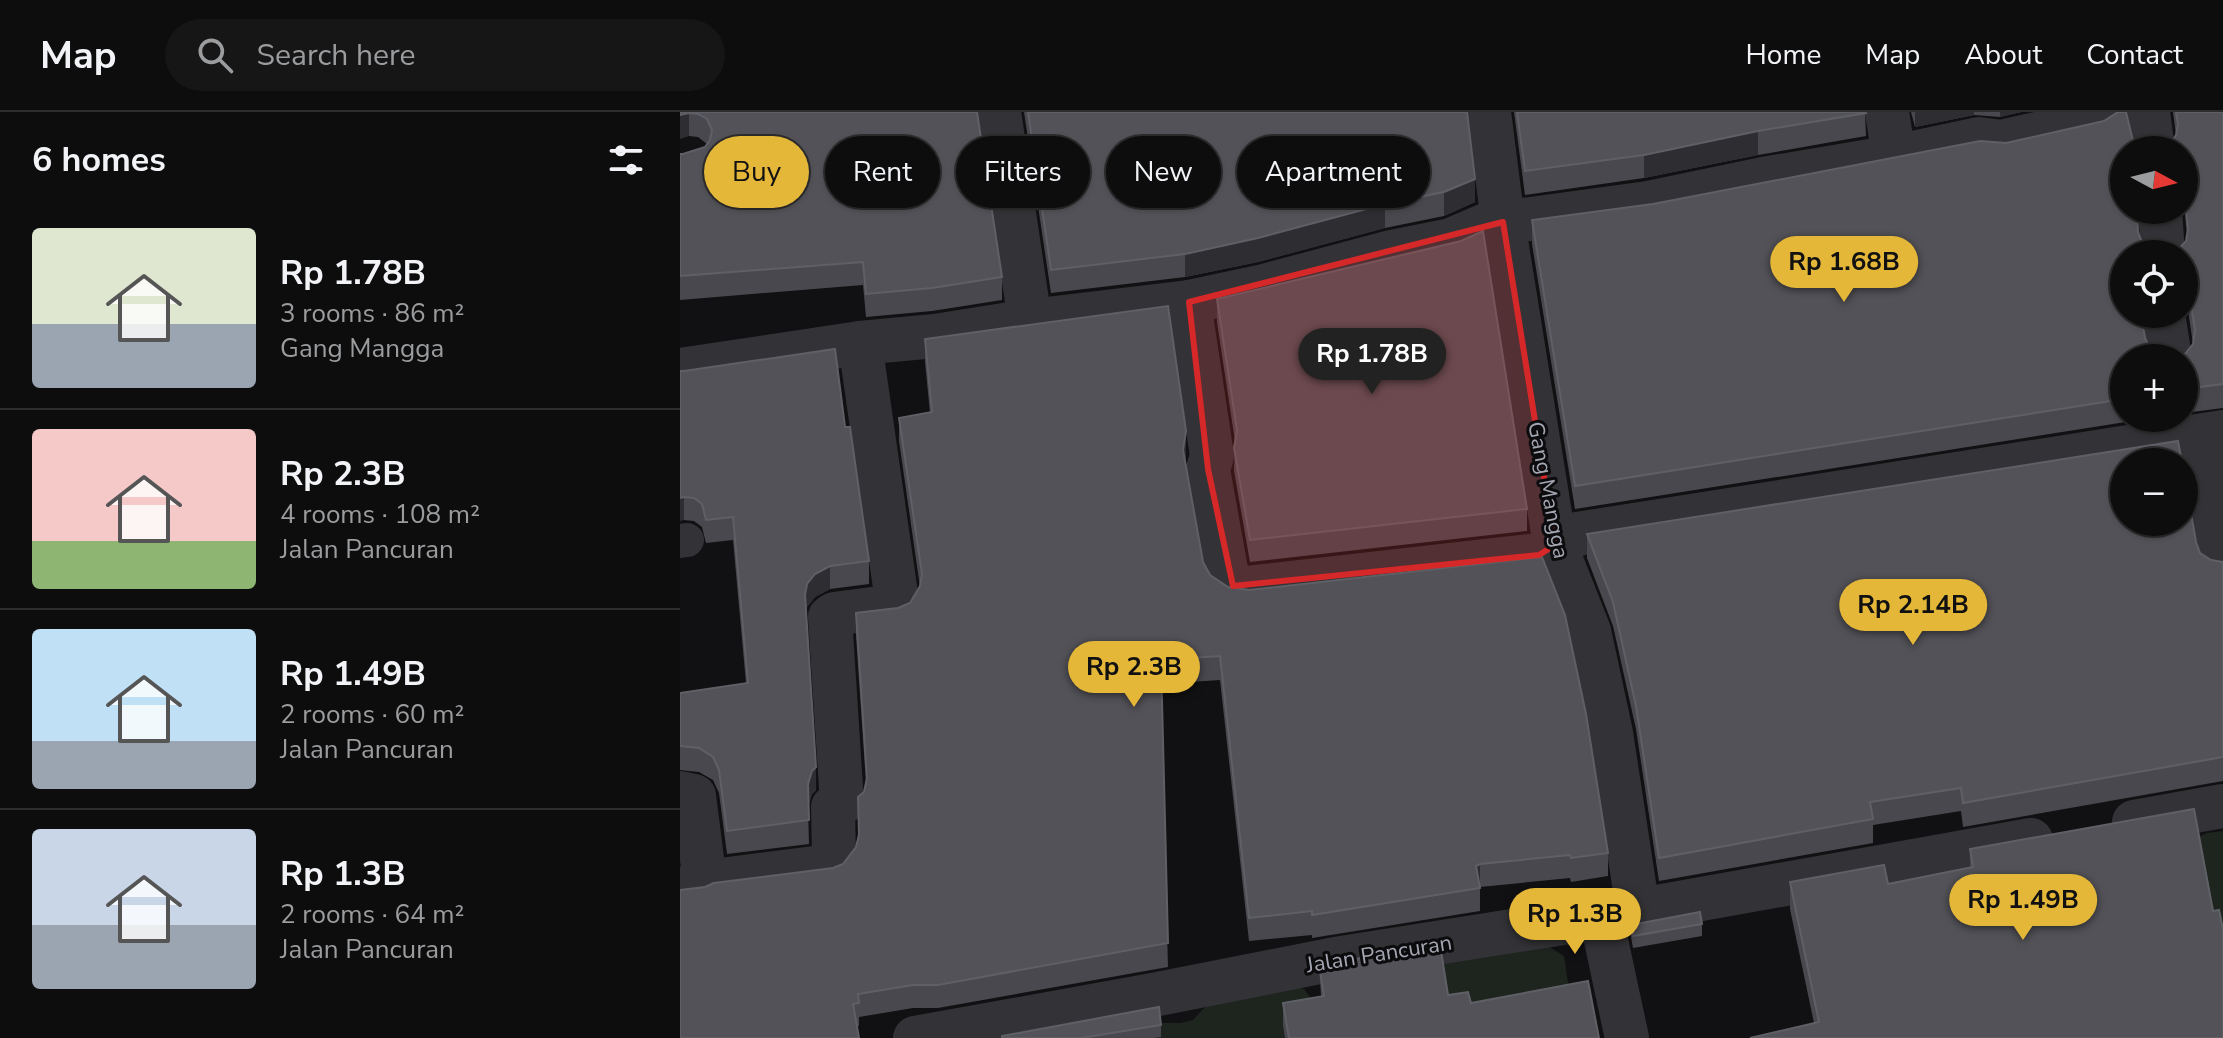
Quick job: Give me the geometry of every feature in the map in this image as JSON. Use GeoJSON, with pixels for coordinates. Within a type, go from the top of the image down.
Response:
{"type":"FeatureCollection","features":[{"type":"Feature","properties":{"kind":"street"},"geometry":{"type":"LineString","coordinates":[[999,112],[1030,321]]}},
{"type":"Feature","properties":{"kind":"street","name":"Gang Mangga"},"geometry":{"type":"LineString","coordinates":[[1489,112],[1503,222],[1555,545],[1589,631],[1611,733],[1627,1038]]}},
{"type":"Feature","properties":{"kind":"street"},"geometry":{"type":"LineString","coordinates":[[1887,112],[1894,157]]}},
{"type":"Feature","properties":{"kind":"street"},"geometry":{"type":"LineString","coordinates":[[680,370],[860,343],[1189,302],[1451,240],[1486,225],[1648,203],[1979,139],[2001,142],[2099,120],[2109,112]]}},
{"type":"Feature","properties":{"kind":"street"},"geometry":{"type":"LineString","coordinates":[[2148,112],[2151,136]]}},
{"type":"Feature","properties":{"kind":"street"},"geometry":{"type":"LineString","coordinates":[[1189,302],[1212,456],[1208,469],[1228,581],[1233,586],[1246,588],[1539,555],[1577,534],[2190,432]]}},
{"type":"Feature","properties":{"kind":"street"},"geometry":{"type":"LineString","coordinates":[[680,793],[694,796],[692,886],[830,866],[834,859],[833,807],[842,803],[830,617],[895,606],[897,601],[860,343]]}},
{"type":"Feature","properties":{"kind":"street"},"geometry":{"type":"LineString","coordinates":[[2196,432],[2220,561]]}},
{"type":"Feature","properties":{"kind":"street","name":"Jalan Pancuran"},"geometry":{"type":"LineString","coordinates":[[915,1038],[1335,959],[1619,914],[2223,806]]}},
{"type":"Feature","properties":{"kind":"highlighted area"},"geometry":{"type":"Polygon","coordinates":[[[1503,222],[1555,545],[1539,555],[1233,586],[1208,469],[1189,302],[1503,222]]]}},
{"type":"Feature","properties":{"kind":"shaded area"},"geometry":{"type":"Polygon","coordinates":[[[2223,831],[2223,951],[2190,841],[2207,833],[2223,831]]]}},
{"type":"Feature","properties":{"kind":"shaded area"},"geometry":{"type":"Polygon","coordinates":[[[1548,946],[1564,956],[1568,983],[1580,994],[1538,1038],[1509,1038],[1400,961],[1548,946]]]}},
{"type":"Feature","properties":{"kind":"shaded area"},"geometry":{"type":"Polygon","coordinates":[[[1297,987],[1304,989],[1312,1000],[1293,1038],[1153,1038],[1160,1023],[1193,1020],[1206,1006],[1297,987]]]}},
{"type":"Feature","properties":{"kind":"building"},"geometry":{"type":"Polygon","coordinates":[[[680,112],[977,112],[981,136],[956,136],[956,208],[992,208],[1002,277],[866,294],[863,262],[680,276],[680,154],[704,147],[704,208],[809,208],[809,136],[711,136],[712,130],[707,119],[698,114],[680,115],[680,112]]]}},
{"type":"Feature","properties":{"kind":"building"},"geometry":{"type":"Polygon","coordinates":[[[1028,112],[1467,112],[1475,179],[1430,195],[1430,136],[1237,136],[1237,208],[1370,208],[1185,254],[1051,270],[1042,208],[1090,208],[1090,136],[1031,136],[1028,112]]]}},
{"type":"Feature","properties":{"kind":"building"},"geometry":{"type":"Polygon","coordinates":[[[1517,112],[1866,113],[1644,155],[1525,171],[1517,112]]]}},
{"type":"Feature","properties":{"kind":"building"},"geometry":{"type":"Polygon","coordinates":[[[2118,112],[2126,112],[2132,136],[2110,136],[2110,224],[2138,224],[2141,240],[2110,240],[2110,328],[2143,328],[2148,344],[2110,344],[2110,401],[1575,486],[1532,220],[1653,204],[1980,141],[2006,143],[2104,121],[2118,112]]]}},
{"type":"Feature","properties":{"kind":"building"},"geometry":{"type":"Polygon","coordinates":[[[2176,112],[2223,112],[2223,384],[2198,387],[2198,344],[2193,344],[2195,328],[2198,328],[2198,240],[2186,240],[2188,224],[2198,224],[2198,136],[2175,136],[2176,112]]]}},
{"type":"Feature","properties":{"kind":"building"},"geometry":{"type":"Polygon","coordinates":[[[1483,231],[1527,509],[1250,540],[1234,448],[1237,430],[1217,299],[1461,241],[1483,231]]]}},
{"type":"Feature","properties":{"kind":"building"},"geometry":{"type":"Polygon","coordinates":[[[1168,306],[1186,431],[1183,450],[1203,562],[1210,575],[1228,587],[1249,590],[1542,557],[1565,615],[1586,714],[1608,853],[1480,864],[1476,866],[1480,888],[1312,915],[1312,911],[1249,918],[1220,656],[1161,660],[1168,943],[938,985],[913,985],[858,994],[859,1003],[853,1004],[859,1038],[680,1038],[680,890],[833,868],[843,864],[856,847],[859,835],[858,797],[864,792],[867,778],[856,613],[898,608],[910,603],[920,586],[922,574],[899,418],[932,412],[925,339],[1168,306]]]}},
{"type":"Feature","properties":{"kind":"building"},"geometry":{"type":"Polygon","coordinates":[[[835,349],[845,427],[850,427],[869,561],[830,566],[815,574],[807,584],[805,595],[816,767],[808,784],[809,820],[727,831],[719,770],[713,757],[699,748],[680,746],[680,693],[748,683],[733,517],[706,520],[702,504],[694,498],[680,498],[680,371],[835,349]]]}},
{"type":"Feature","properties":{"kind":"building"},"geometry":{"type":"Polygon","coordinates":[[[2178,441],[2179,448],[2134,448],[2178,441]]]}},
{"type":"Feature","properties":{"kind":"building"},"geometry":{"type":"Polygon","coordinates":[[[2110,452],[2110,536],[2195,536],[2200,553],[2211,560],[2223,562],[2223,757],[1963,803],[1961,788],[1870,802],[1873,819],[1659,858],[1636,706],[1613,602],[1587,534],[2110,452]]]}},
{"type":"Feature","properties":{"kind":"building"},"geometry":{"type":"Polygon","coordinates":[[[2194,809],[2213,911],[2219,910],[2223,929],[2223,1038],[1750,1038],[1819,1022],[1790,882],[1884,865],[1888,884],[1973,867],[1970,849],[2194,809]]]}},
{"type":"Feature","properties":{"kind":"building"},"geometry":{"type":"Polygon","coordinates":[[[1700,912],[1702,924],[1633,936],[1631,925],[1700,912]]]}},
{"type":"Feature","properties":{"kind":"building"},"geometry":{"type":"Polygon","coordinates":[[[1440,945],[1448,995],[1468,992],[1471,1003],[1588,981],[1599,1038],[1289,1038],[1283,1003],[1324,996],[1319,965],[1440,945]]]}},
{"type":"Feature","properties":{"kind":"building"},"geometry":{"type":"Polygon","coordinates":[[[1159,1007],[1161,1025],[1081,1038],[1002,1038],[1002,1036],[1159,1007]]]}}]}
